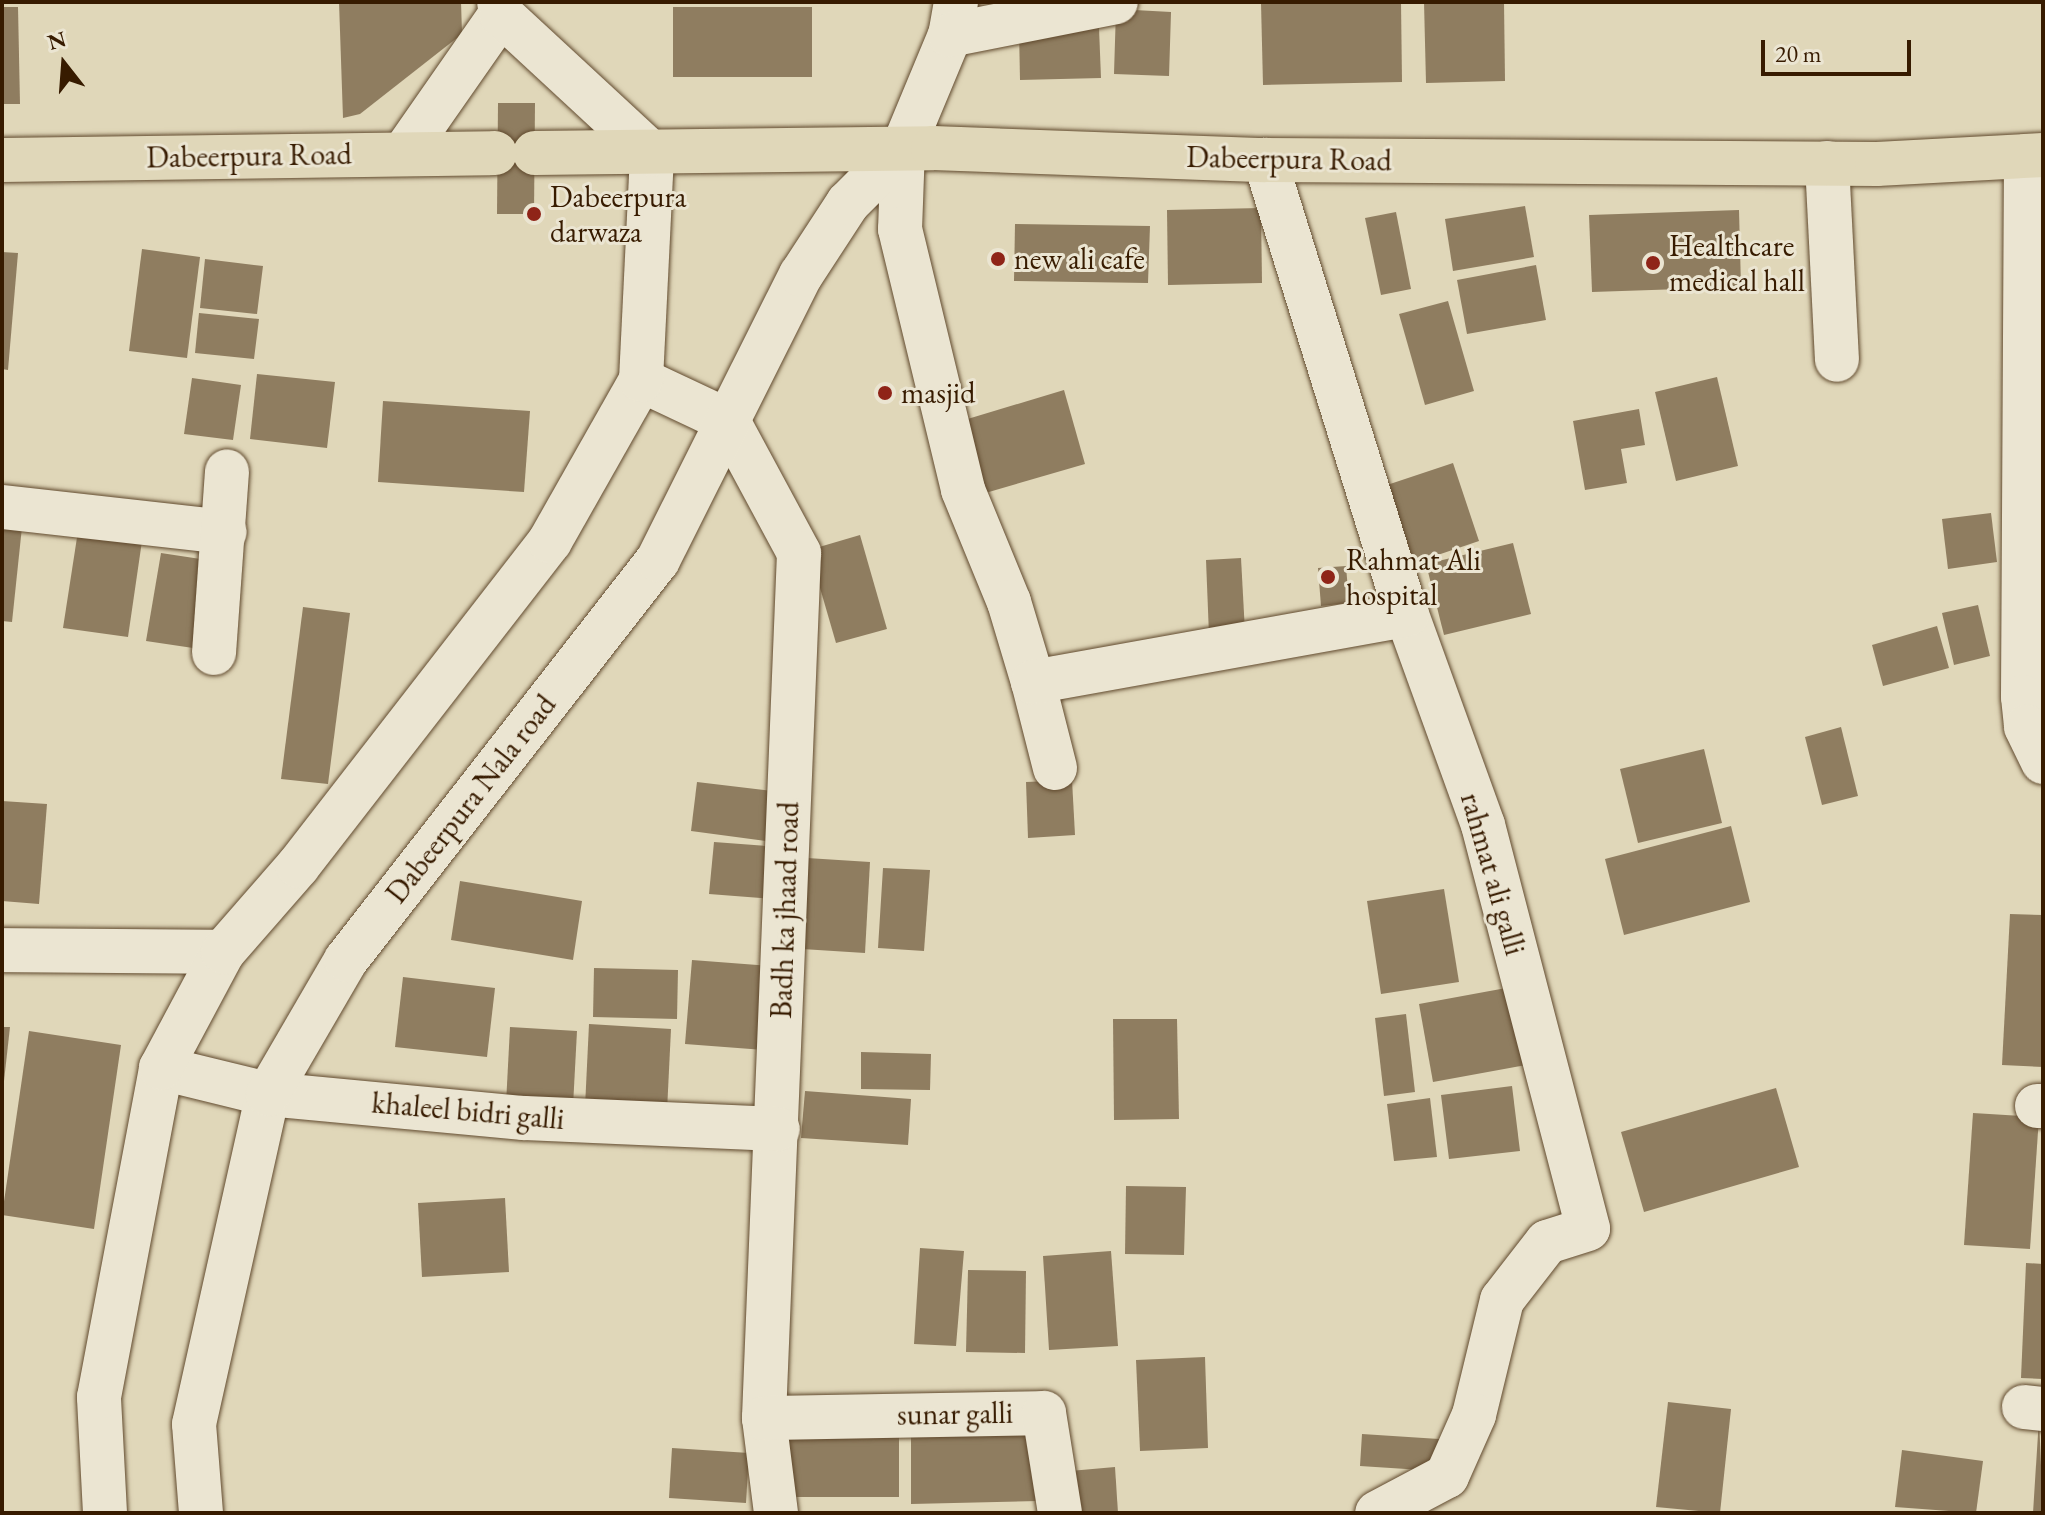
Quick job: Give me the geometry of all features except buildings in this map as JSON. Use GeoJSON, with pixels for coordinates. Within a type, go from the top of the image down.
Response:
{"type":"FeatureCollection","features":[{"type":"Feature","properties":{"kind":"main road","name":"Dabeerpura Road"},"geometry":{"type":"LineString","coordinates":[[2,160],[404,153],[652,154],[903,148],[1265,160],[1827,163],[2035,156]]}},
{"type":"Feature","properties":{"kind":"street"},"geometry":{"type":"LineString","coordinates":[[1055,768],[1033,682],[959,475],[900,229],[903,148],[953,19],[1116,2]]}},
{"type":"Feature","properties":{"kind":"street"},"geometry":{"type":"LineString","coordinates":[[105,1513],[99,1397],[161,1068],[223,952],[298,866],[550,541],[641,380],[652,154],[500,8],[404,153]]}},
{"type":"Feature","properties":{"kind":"street","name":"Dabeerpura Nala road"},"geometry":{"type":"LineString","coordinates":[[201,1513],[194,1424],[268,1094],[346,960],[658,560],[801,275],[848,203],[903,148]]}},
{"type":"Feature","properties":{"kind":"street"},"geometry":{"type":"LineString","coordinates":[[2035,156],[2023,697],[2026,727],[2043,762]]}},
{"type":"Feature","properties":{"kind":"street","name":"rahmat ali galli"},"geometry":{"type":"LineString","coordinates":[[1265,160],[1407,615],[1483,825],[1588,1229],[1547,1242],[1502,1300],[1474,1415],[1447,1476],[1377,1513]]}},
{"type":"Feature","properties":{"kind":"street"},"geometry":{"type":"LineString","coordinates":[[1827,163],[1837,360]]}},
{"type":"Feature","properties":{"kind":"street"},"geometry":{"type":"LineString","coordinates":[[641,380],[728,421]]}},
{"type":"Feature","properties":{"kind":"street","name":"Badh ka jhaad road"},"geometry":{"type":"LineString","coordinates":[[728,421],[799,553],[764,1418],[776,1513]]}},
{"type":"Feature","properties":{"kind":"street"},"geometry":{"type":"LineString","coordinates":[[214,653],[227,471]]}},
{"type":"Feature","properties":{"kind":"street"},"geometry":{"type":"LineString","coordinates":[[2,507],[225,532]]}},
{"type":"Feature","properties":{"kind":"street"},"geometry":{"type":"LineString","coordinates":[[1033,682],[1407,615]]}},
{"type":"Feature","properties":{"kind":"street"},"geometry":{"type":"LineString","coordinates":[[2,950],[223,952]]}},
{"type":"Feature","properties":{"kind":"street","name":"khaleel bidri galli"},"geometry":{"type":"LineString","coordinates":[[161,1068],[268,1094],[524,1118],[778,1129]]}},
{"type":"Feature","properties":{"kind":"street","name":"sunar galli"},"geometry":{"type":"LineString","coordinates":[[764,1418],[1044,1413],[1060,1513]]}},
{"type":"Feature","properties":{"kind":"place","name":"Dabeerpura darwaza"},"geometry":{"type":"Point","coordinates":[534,214]}},
{"type":"Feature","properties":{"kind":"place","name":"new ali cafe"},"geometry":{"type":"Point","coordinates":[998,259]}},
{"type":"Feature","properties":{"kind":"place","name":"Healthcare medical hall"},"geometry":{"type":"Point","coordinates":[1653,263]}},
{"type":"Feature","properties":{"kind":"place","name":"masjid"},"geometry":{"type":"Point","coordinates":[885,393]}},
{"type":"Feature","properties":{"kind":"place","name":"Rahmat Ali hospital"},"geometry":{"type":"Point","coordinates":[1328,577]}}]}
